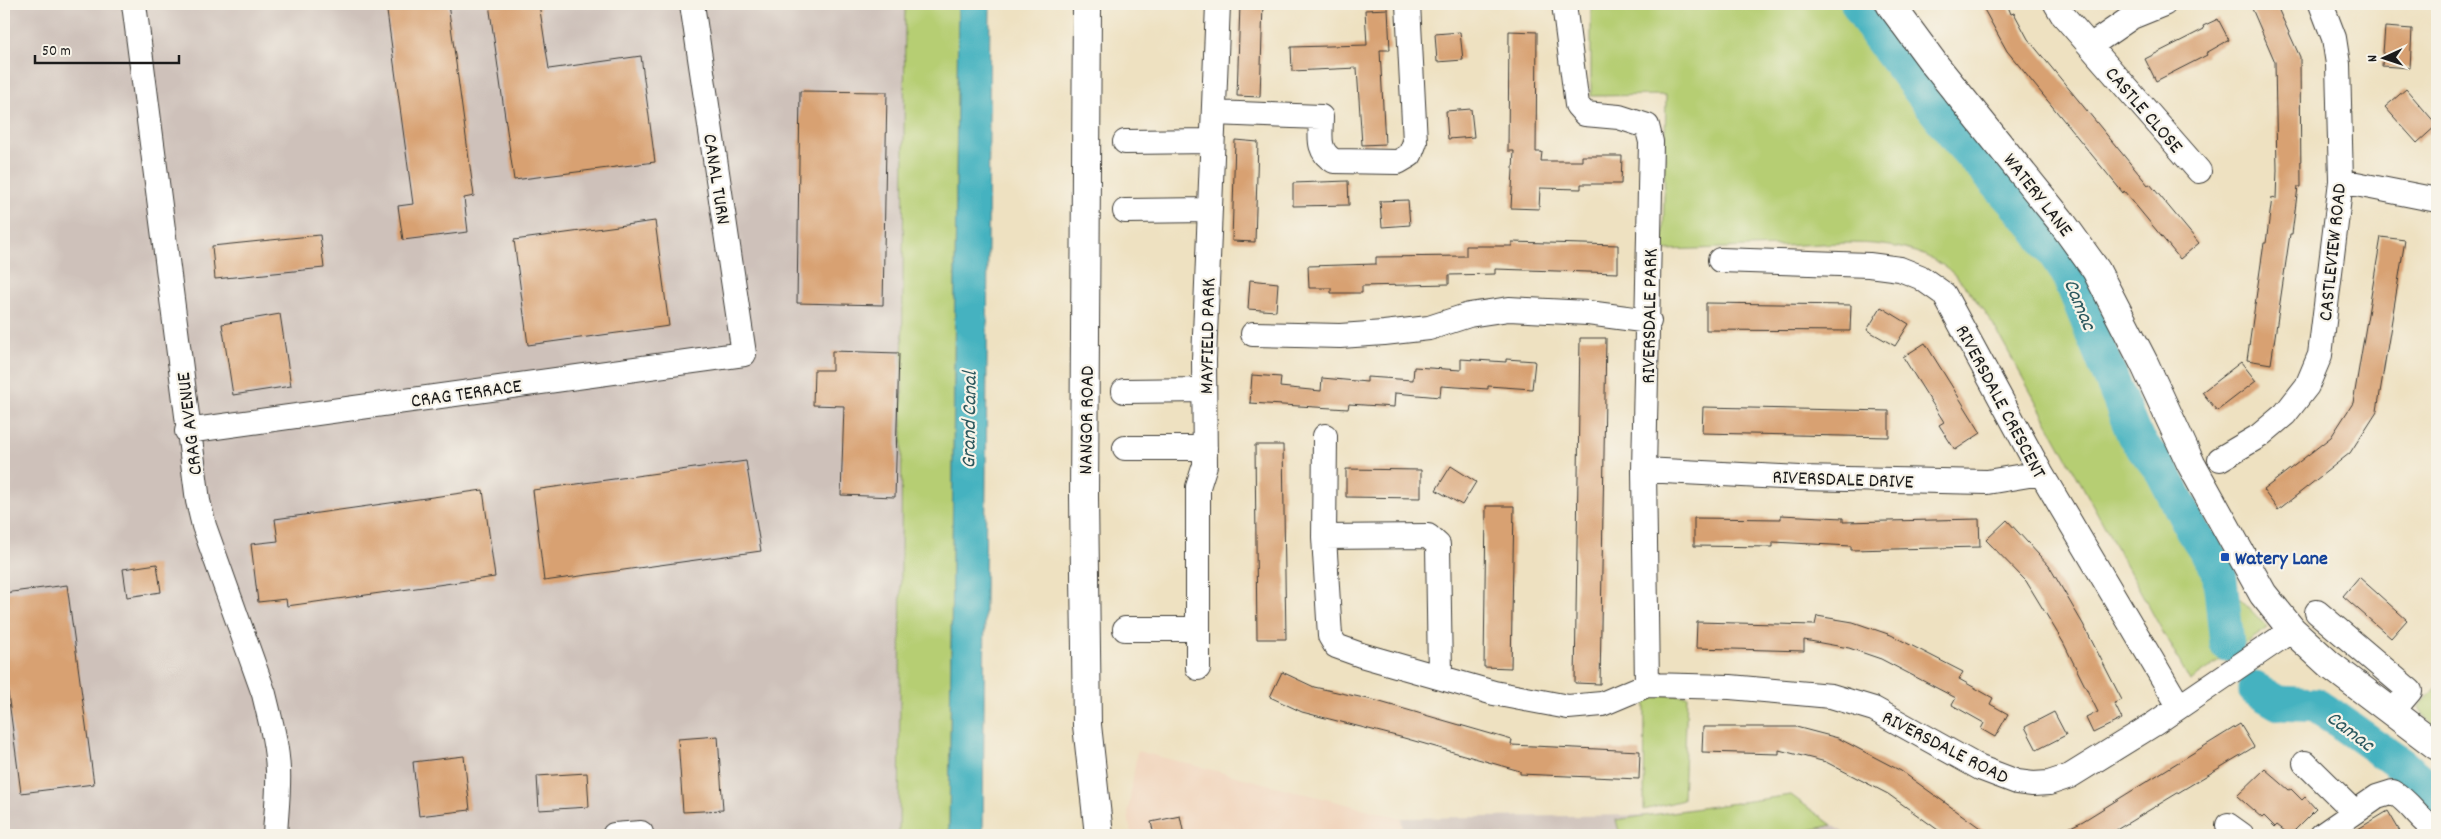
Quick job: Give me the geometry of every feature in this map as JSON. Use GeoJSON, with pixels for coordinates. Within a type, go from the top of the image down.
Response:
{"type":"FeatureCollection","features":[{"type":"Feature","properties":{"kind":"street","name":"CRAG AVENUE"},"geometry":{"type":"LineString","coordinates":[[134,4],[180,357],[187,431],[198,501],[204,526],[264,694],[276,744],[278,771],[275,835]]}},
{"type":"Feature","properties":{"kind":"street","name":"CANAL TURN"},"geometry":{"type":"LineString","coordinates":[[692,4],[744,354]]}},
{"type":"Feature","properties":{"kind":"street","name":"NANGOR ROAD"},"geometry":{"type":"LineString","coordinates":[[1086,4],[1084,497],[1087,725],[1099,835]]}},
{"type":"Feature","properties":{"kind":"street","name":"MAYFIELD PARK"},"geometry":{"type":"LineString","coordinates":[[1198,668],[1198,487],[1205,465],[1204,390],[1218,4]]}},
{"type":"Feature","properties":{"kind":"street"},"geometry":{"type":"LineString","coordinates":[[1214,113],[1321,117],[1322,151],[1334,161],[1398,162],[1410,155],[1415,142],[1408,4]]}},
{"type":"Feature","properties":{"kind":"street","name":"RIVERSDALE PARK"},"geometry":{"type":"LineString","coordinates":[[1564,4],[1576,105],[1585,114],[1619,117],[1647,126],[1651,142],[1649,320],[1644,470],[1647,684]]}},
{"type":"Feature","properties":{"kind":"street","name":"WATERY LANE"},"geometry":{"type":"LineString","coordinates":[[1890,4],[1935,65],[2060,220],[2096,270],[2144,363],[2191,464],[2263,594],[2292,630],[2330,665],[2437,746]]}},
{"type":"Feature","properties":{"kind":"street","name":"CASTLE CLOSE"},"geometry":{"type":"LineString","coordinates":[[2056,4],[2062,14],[2199,171]]}},
{"type":"Feature","properties":{"kind":"street","name":"CASTLE CLOSE"},"geometry":{"type":"LineString","coordinates":[[2090,46],[2132,17],[2164,4]]}},
{"type":"Feature","properties":{"kind":"street","name":"CASTLEVIEW ROAD"},"geometry":{"type":"LineString","coordinates":[[2220,459],[2265,430],[2285,414],[2307,386],[2320,355],[2340,181],[2338,64],[2334,38],[2321,4]]}},
{"type":"Feature","properties":{"kind":"street"},"geometry":{"type":"LineString","coordinates":[[1125,142],[1212,141]]}},
{"type":"Feature","properties":{"kind":"street"},"geometry":{"type":"LineString","coordinates":[[2340,181],[2437,200]]}},
{"type":"Feature","properties":{"kind":"street"},"geometry":{"type":"LineString","coordinates":[[1125,211],[1210,210]]}},
{"type":"Feature","properties":{"kind":"street","name":"RIVERSDALE CRESCENT"},"geometry":{"type":"LineString","coordinates":[[1720,260],[1869,265],[1900,270],[1920,277],[1944,294],[2041,473],[2179,706]]}},
{"type":"Feature","properties":{"kind":"street"},"geometry":{"type":"LineString","coordinates":[[1253,334],[1340,336],[1384,334],[1429,328],[1469,315],[1509,309],[1588,313],[1649,320]]}},
{"type":"Feature","properties":{"kind":"street","name":"CRAG TERRACE"},"geometry":{"type":"LineString","coordinates":[[187,431],[744,354]]}},
{"type":"Feature","properties":{"kind":"street"},"geometry":{"type":"LineString","coordinates":[[1124,391],[1204,390]]}},
{"type":"Feature","properties":{"kind":"street"},"geometry":{"type":"LineString","coordinates":[[1325,436],[1324,537],[1330,636],[1336,646],[1361,655],[1494,692],[1568,707],[1602,704],[1647,684]]}},
{"type":"Feature","properties":{"kind":"street"},"geometry":{"type":"LineString","coordinates":[[1125,448],[1204,448]]}},
{"type":"Feature","properties":{"kind":"street","name":"RIVERSDALE DRIVE"},"geometry":{"type":"LineString","coordinates":[[1644,470],[1800,478],[1986,482],[2041,473]]}},
{"type":"Feature","properties":{"kind":"street"},"geometry":{"type":"LineString","coordinates":[[1324,537],[1428,536],[1438,545],[1440,676]]}},
{"type":"Feature","properties":{"kind":"street"},"geometry":{"type":"LineString","coordinates":[[2318,612],[2410,691],[2392,712]]}},
{"type":"Feature","properties":{"kind":"street"},"geometry":{"type":"LineString","coordinates":[[1126,629],[1198,629]]}},
{"type":"Feature","properties":{"kind":"street","name":"RIVERSDALE ROAD"},"geometry":{"type":"LineString","coordinates":[[1647,684],[1730,687],[1831,696],[1874,709],[1980,768],[2017,782],[2033,784],[2070,776],[2154,724],[2292,630]]}},
{"type":"Feature","properties":{"kind":"street"},"geometry":{"type":"LineString","coordinates":[[2305,763],[2355,812]]}},
{"type":"Feature","properties":{"kind":"street"},"geometry":{"type":"LineString","coordinates":[[2322,835],[2377,797],[2393,792],[2405,798],[2414,812],[2437,831]]}},
{"type":"Feature","properties":{"kind":"street"},"geometry":{"type":"LineString","coordinates":[[614,835],[641,832]]}},
{"type":"Feature","properties":{"kind":"shaded area"},"geometry":{"type":"Polygon","coordinates":[[[4,4],[905,4],[899,835],[4,835],[4,4]]]}},
{"type":"Feature","properties":{"kind":"shaded area"},"geometry":{"type":"Polygon","coordinates":[[[1137,751],[1401,818],[1404,835],[1131,835],[1128,812],[1137,751]]]}},
{"type":"Feature","properties":{"kind":"shaded area"},"geometry":{"type":"Polygon","coordinates":[[[1791,795],[1847,835],[1404,835],[1401,818],[1645,815],[1791,795]]]}},
{"type":"Feature","properties":{"kind":"green space"},"geometry":{"type":"Polygon","coordinates":[[[905,4],[958,4],[949,835],[899,835],[905,4]]]}},
{"type":"Feature","properties":{"kind":"green space"},"geometry":{"type":"Polygon","coordinates":[[[1591,4],[1851,4],[1953,143],[2028,229],[2061,273],[2105,383],[2130,437],[2159,477],[2185,532],[2214,572],[2268,628],[2190,681],[1993,324],[1963,284],[1941,264],[1923,255],[1904,249],[1863,243],[1663,250],[1666,95],[1591,96],[1591,4]]]}},
{"type":"Feature","properties":{"kind":"green space"},"geometry":{"type":"Polygon","coordinates":[[[2437,686],[2437,729],[2426,719],[2419,707],[2437,686]]]}},
{"type":"Feature","properties":{"kind":"green space"},"geometry":{"type":"Polygon","coordinates":[[[1645,694],[1687,696],[1683,800],[1644,810],[1645,694]]]}},
{"type":"Feature","properties":{"kind":"green space"},"geometry":{"type":"Polygon","coordinates":[[[1791,795],[1832,825],[1789,835],[1620,835],[1616,820],[1791,795]]]}},
{"type":"Feature","properties":{"kind":"water","name":"Grand Canal"},"geometry":{"type":"Polygon","coordinates":[[[958,4],[990,4],[983,835],[949,835],[958,4]]]}},
{"type":"Feature","properties":{"kind":"building"},"geometry":{"type":"Polygon","coordinates":[[[386,4],[448,4],[474,196],[464,198],[468,232],[403,240],[398,206],[413,204],[386,4]]]}},
{"type":"Feature","properties":{"kind":"building"},"geometry":{"type":"Polygon","coordinates":[[[489,4],[539,4],[549,69],[641,56],[655,162],[514,180],[489,4]]]}},
{"type":"Feature","properties":{"kind":"building"},"geometry":{"type":"Polygon","coordinates":[[[1240,4],[1263,4],[1260,97],[1237,96],[1240,4]]]}},
{"type":"Feature","properties":{"kind":"building"},"geometry":{"type":"Polygon","coordinates":[[[1981,4],[2007,4],[2011,14],[2014,13],[2028,39],[2148,185],[2150,184],[2199,243],[2180,259],[2124,191],[2123,193],[2007,51],[1981,4]]]}},
{"type":"Feature","properties":{"kind":"building"},"geometry":{"type":"Polygon","coordinates":[[[2250,4],[2276,4],[2300,57],[2301,187],[2298,187],[2292,234],[2290,234],[2271,364],[2247,360],[2272,198],[2276,199],[2277,170],[2275,62],[2250,4]]]}},
{"type":"Feature","properties":{"kind":"building"},"geometry":{"type":"Polygon","coordinates":[[[1388,9],[1390,50],[1380,50],[1385,144],[1362,145],[1357,68],[1292,71],[1291,47],[1367,45],[1365,10],[1388,9]]]}},
{"type":"Feature","properties":{"kind":"building"},"geometry":{"type":"Polygon","coordinates":[[[2218,19],[2229,40],[2206,53],[2207,55],[2156,81],[2145,59],[2204,29],[2203,26],[2218,19]]]}},
{"type":"Feature","properties":{"kind":"building"},"geometry":{"type":"Polygon","coordinates":[[[2385,27],[2412,29],[2410,68],[2382,66],[2385,27]]]}},
{"type":"Feature","properties":{"kind":"building"},"geometry":{"type":"Polygon","coordinates":[[[1509,31],[1537,32],[1536,152],[1542,152],[1541,161],[1582,161],[1582,156],[1622,156],[1621,184],[1581,184],[1581,189],[1540,188],[1539,209],[1511,208],[1514,151],[1508,151],[1509,31]]]}},
{"type":"Feature","properties":{"kind":"building"},"geometry":{"type":"Polygon","coordinates":[[[1460,32],[1463,60],[1437,62],[1435,34],[1460,32]]]}},
{"type":"Feature","properties":{"kind":"building"},"geometry":{"type":"Polygon","coordinates":[[[2406,89],[2437,125],[2417,143],[2385,107],[2406,89]]]}},
{"type":"Feature","properties":{"kind":"building"},"geometry":{"type":"Polygon","coordinates":[[[800,91],[887,92],[883,305],[797,303],[800,91]]]}},
{"type":"Feature","properties":{"kind":"building"},"geometry":{"type":"Polygon","coordinates":[[[1471,109],[1474,137],[1448,139],[1446,111],[1471,109]]]}},
{"type":"Feature","properties":{"kind":"building"},"geometry":{"type":"Polygon","coordinates":[[[1235,140],[1258,142],[1255,242],[1232,241],[1235,140]]]}},
{"type":"Feature","properties":{"kind":"building"},"geometry":{"type":"Polygon","coordinates":[[[1348,181],[1349,205],[1293,206],[1293,183],[1348,181]]]}},
{"type":"Feature","properties":{"kind":"building"},"geometry":{"type":"Polygon","coordinates":[[[1408,200],[1410,225],[1382,227],[1380,201],[1408,200]]]}},
{"type":"Feature","properties":{"kind":"building"},"geometry":{"type":"Polygon","coordinates":[[[655,221],[669,326],[528,345],[514,240],[655,221]]]}},
{"type":"Feature","properties":{"kind":"building"},"geometry":{"type":"Polygon","coordinates":[[[320,235],[324,268],[215,279],[212,246],[320,235]]]}},
{"type":"Feature","properties":{"kind":"building"},"geometry":{"type":"Polygon","coordinates":[[[2381,237],[2405,240],[2377,411],[2350,453],[2278,510],[2263,490],[2331,437],[2353,403],[2381,237]]]}},
{"type":"Feature","properties":{"kind":"building"},"geometry":{"type":"Polygon","coordinates":[[[1512,242],[1618,245],[1618,273],[1495,269],[1495,274],[1449,275],[1449,284],[1362,286],[1362,293],[1331,293],[1331,288],[1309,288],[1308,266],[1376,264],[1376,257],[1466,256],[1466,246],[1512,246],[1512,242]]]}},
{"type":"Feature","properties":{"kind":"building"},"geometry":{"type":"Polygon","coordinates":[[[1250,280],[1278,283],[1276,311],[1248,309],[1250,280]]]}},
{"type":"Feature","properties":{"kind":"building"},"geometry":{"type":"Polygon","coordinates":[[[1706,303],[1851,305],[1850,331],[1706,330],[1706,303]]]}},
{"type":"Feature","properties":{"kind":"building"},"geometry":{"type":"Polygon","coordinates":[[[1881,307],[1909,324],[1895,346],[1867,330],[1881,307]]]}},
{"type":"Feature","properties":{"kind":"building"},"geometry":{"type":"Polygon","coordinates":[[[280,314],[291,386],[233,395],[222,324],[280,314]]]}},
{"type":"Feature","properties":{"kind":"building"},"geometry":{"type":"Polygon","coordinates":[[[1580,338],[1606,338],[1600,684],[1575,683],[1580,338]]]}},
{"type":"Feature","properties":{"kind":"building"},"geometry":{"type":"Polygon","coordinates":[[[1925,343],[1981,433],[1955,450],[1939,425],[1944,422],[1903,357],[1925,343]]]}},
{"type":"Feature","properties":{"kind":"building"},"geometry":{"type":"Polygon","coordinates":[[[832,351],[899,353],[895,497],[841,495],[844,406],[813,405],[814,370],[832,370],[832,351]]]}},
{"type":"Feature","properties":{"kind":"building"},"geometry":{"type":"Polygon","coordinates":[[[1461,359],[1506,362],[1506,359],[1535,361],[1532,389],[1488,386],[1488,389],[1441,386],[1440,397],[1395,393],[1394,407],[1349,404],[1348,409],[1250,403],[1252,375],[1281,377],[1280,387],[1321,391],[1322,378],[1367,382],[1367,377],[1413,380],[1414,367],[1461,370],[1461,359]]]}},
{"type":"Feature","properties":{"kind":"building"},"geometry":{"type":"Polygon","coordinates":[[[2241,362],[2256,381],[2217,411],[2202,392],[2241,362]]]}},
{"type":"Feature","properties":{"kind":"building"},"geometry":{"type":"Polygon","coordinates":[[[1703,407],[1889,411],[1889,437],[1702,433],[1703,407]]]}},
{"type":"Feature","properties":{"kind":"building"},"geometry":{"type":"Polygon","coordinates":[[[1255,445],[1283,445],[1286,639],[1257,639],[1255,445]]]}},
{"type":"Feature","properties":{"kind":"building"},"geometry":{"type":"Polygon","coordinates":[[[746,461],[761,551],[544,581],[533,490],[746,461]]]}},
{"type":"Feature","properties":{"kind":"building"},"geometry":{"type":"Polygon","coordinates":[[[1451,466],[1476,482],[1462,505],[1436,490],[1451,466]]]}},
{"type":"Feature","properties":{"kind":"building"},"geometry":{"type":"Polygon","coordinates":[[[1346,469],[1421,470],[1421,498],[1346,497],[1346,469]]]}},
{"type":"Feature","properties":{"kind":"building"},"geometry":{"type":"Polygon","coordinates":[[[483,490],[495,577],[287,606],[286,599],[258,602],[251,544],[278,541],[275,519],[483,490]]]}},
{"type":"Feature","properties":{"kind":"building"},"geometry":{"type":"Polygon","coordinates":[[[1486,506],[1514,506],[1511,668],[1484,667],[1486,506]]]}},
{"type":"Feature","properties":{"kind":"building"},"geometry":{"type":"Polygon","coordinates":[[[1781,515],[1843,518],[1843,522],[1979,519],[1980,547],[1851,550],[1851,546],[1773,542],[1773,547],[1694,546],[1694,518],[1781,519],[1781,515]]]}},
{"type":"Feature","properties":{"kind":"building"},"geometry":{"type":"Polygon","coordinates":[[[2007,520],[2049,566],[2083,624],[2122,700],[2114,703],[2122,719],[2093,733],[2086,718],[2098,712],[2063,642],[2026,581],[1986,540],[2007,520]]]}},
{"type":"Feature","properties":{"kind":"building"},"geometry":{"type":"Polygon","coordinates":[[[157,564],[161,592],[127,597],[123,569],[157,564]]]}},
{"type":"Feature","properties":{"kind":"building"},"geometry":{"type":"Polygon","coordinates":[[[2359,577],[2407,620],[2391,638],[2343,596],[2359,577]]]}},
{"type":"Feature","properties":{"kind":"building"},"geometry":{"type":"Polygon","coordinates":[[[67,585],[94,784],[21,793],[4,662],[4,593],[67,585]]]}},
{"type":"Feature","properties":{"kind":"building"},"geometry":{"type":"Polygon","coordinates":[[[1817,616],[1853,622],[1891,635],[1963,672],[1959,679],[1993,698],[1990,704],[2008,714],[1995,737],[1981,729],[1984,723],[1952,705],[1956,698],[1881,659],[1849,648],[1804,640],[1804,651],[1696,648],[1697,622],[1815,625],[1817,616]]]}},
{"type":"Feature","properties":{"kind":"building"},"geometry":{"type":"Polygon","coordinates":[[[1282,672],[1314,687],[1373,700],[1512,740],[1511,745],[1640,751],[1639,779],[1520,774],[1520,771],[1404,738],[1302,712],[1270,697],[1282,672]]]}},
{"type":"Feature","properties":{"kind":"building"},"geometry":{"type":"Polygon","coordinates":[[[2054,712],[2066,735],[2037,750],[2025,727],[2054,712]]]}},
{"type":"Feature","properties":{"kind":"building"},"geometry":{"type":"Polygon","coordinates":[[[2240,724],[2254,747],[2108,835],[2054,835],[2083,821],[2240,724]]]}},
{"type":"Feature","properties":{"kind":"building"},"geometry":{"type":"Polygon","coordinates":[[[1703,727],[1796,727],[1838,738],[1901,771],[1990,835],[1945,835],[1888,794],[1826,762],[1779,750],[1779,754],[1702,752],[1703,727]]]}},
{"type":"Feature","properties":{"kind":"building"},"geometry":{"type":"Polygon","coordinates":[[[718,736],[723,810],[683,812],[678,739],[718,736]]]}},
{"type":"Feature","properties":{"kind":"building"},"geometry":{"type":"Polygon","coordinates":[[[464,756],[470,810],[419,816],[413,762],[464,756]]]}},
{"type":"Feature","properties":{"kind":"building"},"geometry":{"type":"Polygon","coordinates":[[[2265,769],[2302,800],[2305,797],[2316,809],[2290,835],[2277,825],[2275,827],[2264,816],[2262,818],[2237,796],[2265,769]]]}},
{"type":"Feature","properties":{"kind":"building"},"geometry":{"type":"Polygon","coordinates":[[[587,773],[589,807],[539,810],[537,776],[587,773]]]}},
{"type":"Feature","properties":{"kind":"building"},"geometry":{"type":"Polygon","coordinates":[[[2388,811],[2402,835],[2348,835],[2388,811]]]}},
{"type":"Feature","properties":{"kind":"building"},"geometry":{"type":"Polygon","coordinates":[[[1180,816],[1184,835],[1154,835],[1151,822],[1180,816]]]}},
{"type":"Feature","properties":{"kind":"waterway","name":"Camac"},"geometry":{"type":"LineString","coordinates":[[1858,4],[1877,34],[1959,141],[2035,225],[2068,273],[2134,435],[2162,471],[2192,529],[2219,570],[2227,644]]}},
{"type":"Feature","properties":{"kind":"waterway","name":"Camac"},"geometry":{"type":"LineString","coordinates":[[2255,689],[2279,703],[2317,705],[2400,764],[2437,795]]}},
{"type":"Feature","properties":{"kind":"place","name":"Watery Lane"},"geometry":{"type":"Point","coordinates":[2225,557]}}]}
